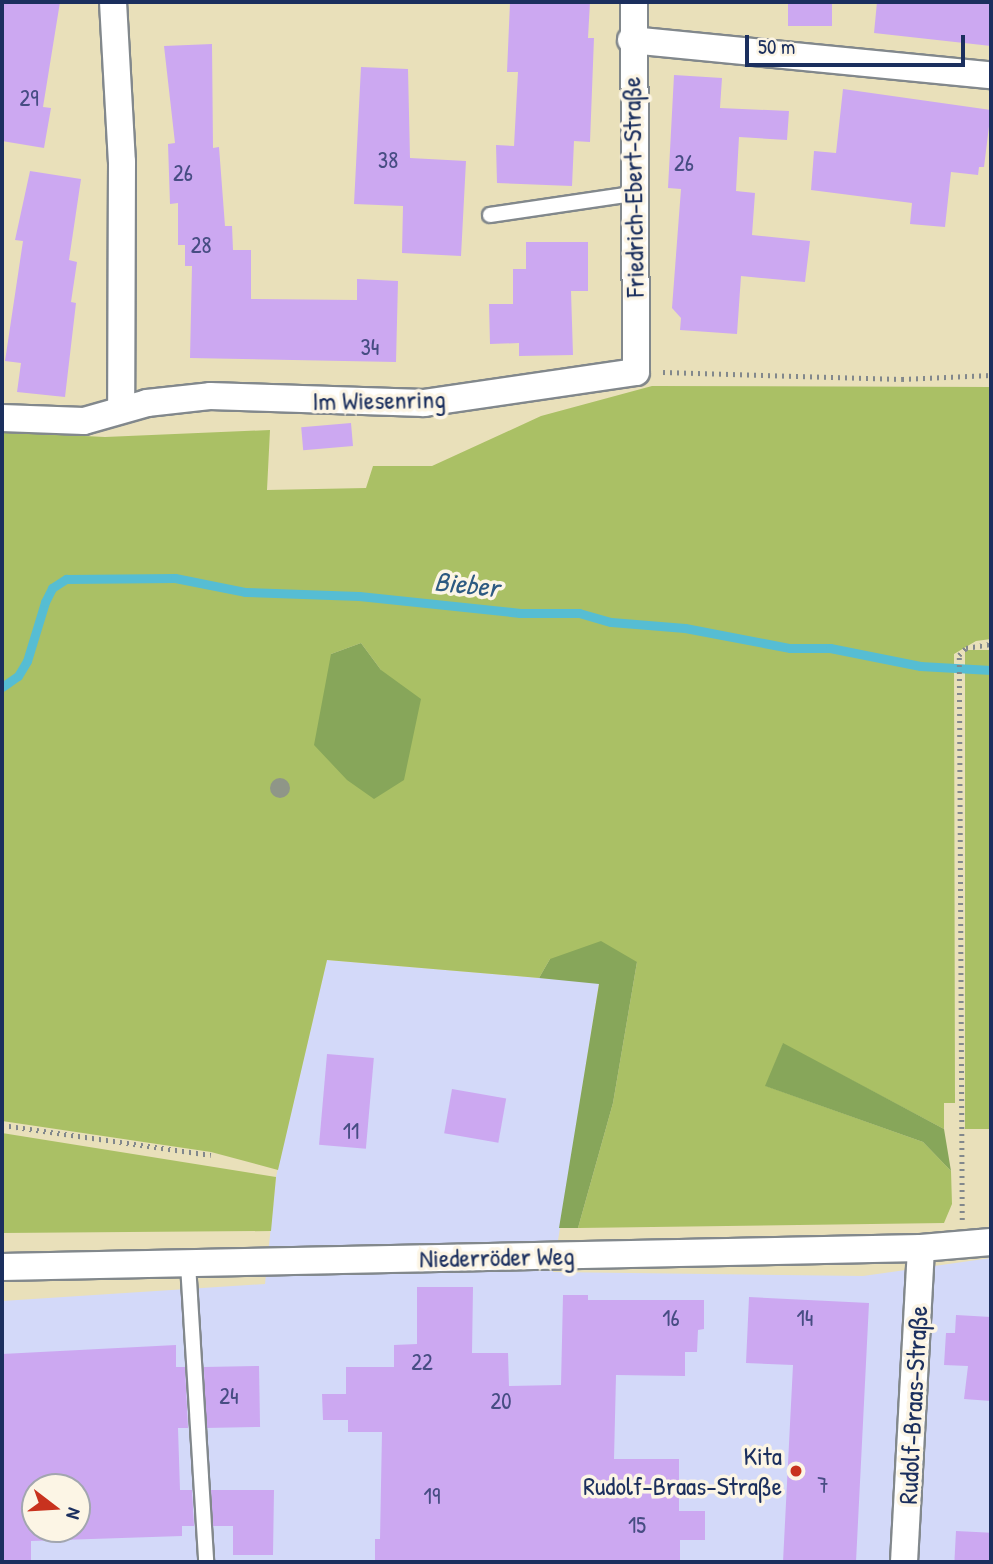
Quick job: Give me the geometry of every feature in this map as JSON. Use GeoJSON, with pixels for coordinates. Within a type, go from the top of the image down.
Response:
{"type":"FeatureCollection","features":[{"type":"Feature","properties":{"kind":"street"},"geometry":{"type":"LineString","coordinates":[[113,2],[122,162],[121,409]]}},
{"type":"Feature","properties":{"kind":"street","name":"Friedrich-Ebert-Straße"},"geometry":{"type":"LineString","coordinates":[[634,2],[631,40],[635,372]]}},
{"type":"Feature","properties":{"kind":"street"},"geometry":{"type":"LineString","coordinates":[[631,40],[991,75]]}},
{"type":"Feature","properties":{"kind":"street","name":"Im Wiesenring"},"geometry":{"type":"LineString","coordinates":[[2,418],[84,421],[121,409],[210,396],[424,403],[635,372]]}},
{"type":"Feature","properties":{"kind":"street","name":"Niederröder Weg"},"geometry":{"type":"LineString","coordinates":[[2,1267],[921,1248],[991,1242]]}},
{"type":"Feature","properties":{"kind":"street","name":"Rudolf-Braas-Straße"},"geometry":{"type":"LineString","coordinates":[[904,1562],[921,1248]]}},
{"type":"Feature","properties":{"kind":"lane"},"geometry":{"type":"LineString","coordinates":[[490,215],[633,194]]}},
{"type":"Feature","properties":{"kind":"lane"},"geometry":{"type":"LineString","coordinates":[[188,1264],[206,1562]]}},
{"type":"Feature","properties":{"kind":"path"},"geometry":{"type":"LineString","coordinates":[[635,372],[902,379],[991,375]]}},
{"type":"Feature","properties":{"kind":"path"},"geometry":{"type":"LineString","coordinates":[[962,1245],[959,656],[966,649],[991,643]]}},
{"type":"Feature","properties":{"kind":"path"},"geometry":{"type":"LineString","coordinates":[[2,1125],[211,1155]]}},
{"type":"Feature","properties":{"kind":"shaded area"},"geometry":{"type":"Polygon","coordinates":[[[327,960],[599,983],[553,1272],[863,1276],[991,1258],[991,1562],[2,1562],[2,1301],[265,1284],[276,1177],[327,960]]]}},
{"type":"Feature","properties":{"kind":"green space"},"geometry":{"type":"Polygon","coordinates":[[[652,386],[991,387],[991,639],[976,641],[954,654],[955,1103],[944,1103],[944,1129],[783,1044],[766,1086],[923,1142],[951,1171],[952,1204],[944,1223],[578,1228],[613,1103],[637,962],[550,959],[539,978],[327,960],[278,1170],[211,1152],[2,1121],[2,432],[105,437],[270,430],[267,490],[366,488],[373,466],[432,466],[541,416],[652,386]],[[361,643],[331,654],[381,670],[361,643]]]}},
{"type":"Feature","properties":{"kind":"green space"},"geometry":{"type":"Polygon","coordinates":[[[361,643],[381,670],[421,699],[404,780],[374,799],[347,780],[314,745],[331,654],[361,643]]]}},
{"type":"Feature","properties":{"kind":"green space"},"geometry":{"type":"Polygon","coordinates":[[[965,650],[991,650],[991,1129],[965,1129],[965,650]]]}},
{"type":"Feature","properties":{"kind":"green space"},"geometry":{"type":"Polygon","coordinates":[[[601,941],[637,962],[613,1103],[578,1228],[559,1228],[599,984],[539,978],[550,959],[601,941]]]}},
{"type":"Feature","properties":{"kind":"green space"},"geometry":{"type":"Polygon","coordinates":[[[783,1043],[944,1129],[951,1171],[923,1142],[765,1086],[783,1043]]]}},
{"type":"Feature","properties":{"kind":"green space"},"geometry":{"type":"Polygon","coordinates":[[[2,1133],[276,1177],[271,1231],[2,1233],[2,1133]]]}},
{"type":"Feature","properties":{"kind":"building"},"geometry":{"type":"Polygon","coordinates":[[[2,2],[60,2],[43,107],[51,108],[44,148],[2,141],[2,2]]]}},
{"type":"Feature","properties":{"kind":"building"},"geometry":{"type":"Polygon","coordinates":[[[510,2],[590,2],[588,38],[594,38],[590,142],[574,141],[572,186],[497,183],[496,145],[514,146],[518,72],[507,72],[510,2]]]}},
{"type":"Feature","properties":{"kind":"building"},"geometry":{"type":"Polygon","coordinates":[[[788,2],[832,2],[832,26],[788,26],[788,2]]]}},
{"type":"Feature","properties":{"kind":"building"},"geometry":{"type":"Polygon","coordinates":[[[877,2],[991,2],[991,46],[874,33],[877,2]]]}},
{"type":"Feature","properties":{"kind":"building"},"geometry":{"type":"Polygon","coordinates":[[[212,44],[213,148],[219,147],[225,226],[232,226],[233,250],[251,250],[251,299],[357,300],[357,279],[398,281],[396,362],[190,358],[192,266],[185,266],[185,245],[178,245],[178,203],[170,204],[168,144],[175,143],[164,46],[212,44]]]}},
{"type":"Feature","properties":{"kind":"building"},"geometry":{"type":"Polygon","coordinates":[[[361,67],[408,69],[410,158],[466,161],[461,256],[402,253],[403,206],[354,204],[361,67]]]}},
{"type":"Feature","properties":{"kind":"building"},"geometry":{"type":"Polygon","coordinates":[[[674,75],[722,78],[720,108],[789,111],[787,140],[739,137],[736,191],[755,193],[752,235],[810,241],[805,282],[741,276],[737,334],[680,330],[681,318],[672,308],[681,189],[668,188],[674,75]]]}},
{"type":"Feature","properties":{"kind":"building"},"geometry":{"type":"Polygon","coordinates":[[[843,89],[991,110],[984,167],[979,167],[978,175],[951,172],[945,227],[910,224],[912,203],[811,190],[814,151],[836,153],[843,89]]]}},
{"type":"Feature","properties":{"kind":"building"},"geometry":{"type":"Polygon","coordinates":[[[30,171],[81,179],[69,260],[77,262],[71,302],[76,303],[65,397],[17,392],[21,363],[5,361],[23,241],[15,240],[30,171]]]}},
{"type":"Feature","properties":{"kind":"building"},"geometry":{"type":"Polygon","coordinates":[[[526,242],[588,242],[588,291],[571,291],[573,355],[519,356],[519,343],[490,344],[489,304],[513,304],[513,269],[526,269],[526,242]]]}},
{"type":"Feature","properties":{"kind":"building"},"geometry":{"type":"Polygon","coordinates":[[[351,423],[353,446],[303,450],[301,427],[351,423]]]}},
{"type":"Feature","properties":{"kind":"building"},"geometry":{"type":"Polygon","coordinates":[[[327,1054],[374,1058],[366,1149],[319,1145],[327,1054]]]}},
{"type":"Feature","properties":{"kind":"building"},"geometry":{"type":"Polygon","coordinates":[[[452,1089],[506,1099],[498,1143],[444,1133],[452,1089]]]}},
{"type":"Feature","properties":{"kind":"building"},"geometry":{"type":"Polygon","coordinates":[[[417,1287],[473,1287],[472,1353],[508,1353],[509,1386],[561,1385],[563,1295],[588,1295],[588,1300],[704,1300],[704,1329],[698,1330],[697,1352],[685,1352],[685,1376],[616,1375],[614,1459],[679,1459],[679,1511],[705,1511],[705,1540],[680,1540],[680,1562],[375,1562],[375,1539],[380,1539],[382,1432],[348,1432],[348,1420],[323,1420],[322,1394],[346,1394],[346,1367],[394,1367],[394,1345],[417,1344],[417,1287]]]}},
{"type":"Feature","properties":{"kind":"building"},"geometry":{"type":"Polygon","coordinates":[[[749,1297],[869,1303],[856,1562],[783,1562],[793,1365],[746,1363],[749,1297]]]}},
{"type":"Feature","properties":{"kind":"building"},"geometry":{"type":"Polygon","coordinates":[[[956,1315],[991,1317],[991,1401],[964,1399],[968,1366],[944,1365],[946,1333],[955,1333],[956,1315]]]}},
{"type":"Feature","properties":{"kind":"building"},"geometry":{"type":"Polygon","coordinates":[[[176,1345],[176,1367],[185,1367],[188,1428],[178,1428],[180,1490],[192,1490],[194,1526],[182,1526],[182,1536],[91,1539],[91,1473],[21,1473],[21,1543],[31,1543],[31,1562],[2,1562],[2,1354],[176,1345]]]}},
{"type":"Feature","properties":{"kind":"building"},"geometry":{"type":"Polygon","coordinates":[[[259,1366],[260,1427],[205,1428],[204,1367],[259,1366]]]}},
{"type":"Feature","properties":{"kind":"building"},"geometry":{"type":"Polygon","coordinates":[[[211,1490],[274,1490],[273,1555],[233,1555],[233,1526],[213,1526],[211,1490]]]}},
{"type":"Feature","properties":{"kind":"building"},"geometry":{"type":"Polygon","coordinates":[[[956,1531],[991,1533],[989,1562],[954,1562],[956,1531]]]}},
{"type":"Feature","properties":{"kind":"waterway","name":"Bieber"},"geometry":{"type":"LineString","coordinates":[[2,687],[18,676],[27,661],[45,602],[52,588],[66,579],[175,578],[245,592],[359,596],[520,613],[579,613],[611,622],[685,628],[790,648],[830,648],[920,666],[991,670]]}},
{"type":"Feature","properties":{"kind":"place","name":"Kita Rudolf-Braas-Straße"},"geometry":{"type":"Point","coordinates":[796,1471]}}]}
